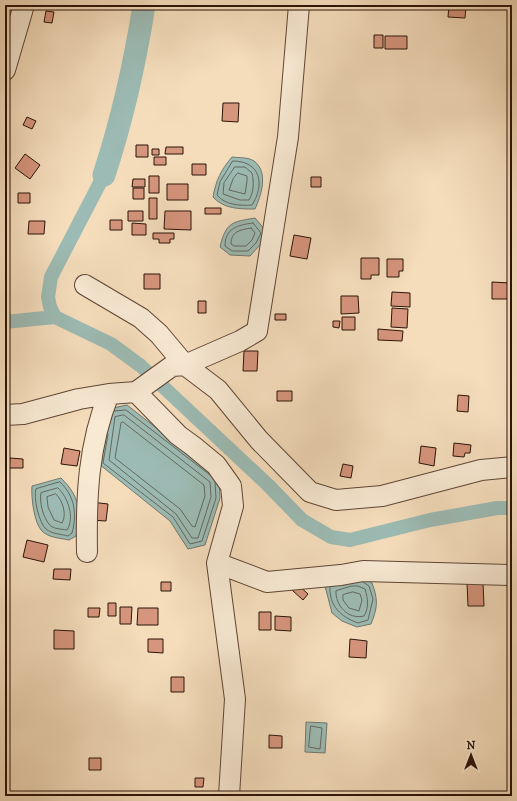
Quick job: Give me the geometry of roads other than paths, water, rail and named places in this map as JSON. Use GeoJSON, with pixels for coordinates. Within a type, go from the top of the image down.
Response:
{"type":"FeatureCollection","features":[{"type":"Feature","properties":{"kind":"street"},"geometry":{"type":"LineString","coordinates":[[5,70],[24,5]]}},
{"type":"Feature","properties":{"kind":"street"},"geometry":{"type":"LineString","coordinates":[[5,415],[23,414],[79,399],[108,394],[136,392],[179,365],[240,341],[257,330],[288,137],[299,5]]}},
{"type":"Feature","properties":{"kind":"street"},"geometry":{"type":"LineString","coordinates":[[86,285],[141,318],[159,334],[179,365],[218,390],[259,440],[310,492],[336,500],[382,496],[481,470],[512,467]]}},
{"type":"Feature","properties":{"kind":"street"},"geometry":{"type":"LineString","coordinates":[[136,392],[178,435],[216,465],[231,486],[233,506],[217,563],[235,699],[229,796]]}},
{"type":"Feature","properties":{"kind":"street"},"geometry":{"type":"LineString","coordinates":[[87,552],[86,501],[90,467],[99,419],[108,394]]}},
{"type":"Feature","properties":{"kind":"street"},"geometry":{"type":"LineString","coordinates":[[217,563],[267,582],[341,575],[364,571],[512,575]]}},
{"type":"Feature","properties":{"kind":"water"},"geometry":{"type":"Polygon","coordinates":[[[232,157],[252,160],[259,166],[262,184],[255,209],[227,206],[217,201],[213,197],[220,176],[232,157]]]}},
{"type":"Feature","properties":{"kind":"water"},"geometry":{"type":"Polygon","coordinates":[[[255,218],[266,231],[260,245],[250,256],[230,255],[220,247],[225,232],[231,225],[235,222],[255,218]]]}},
{"type":"Feature","properties":{"kind":"water"},"geometry":{"type":"Polygon","coordinates":[[[127,405],[219,477],[220,498],[205,545],[188,549],[170,521],[99,464],[108,409],[127,405]]]}},
{"type":"Feature","properties":{"kind":"water"},"geometry":{"type":"Polygon","coordinates":[[[61,478],[72,491],[78,504],[76,536],[69,540],[51,536],[42,531],[35,516],[32,497],[32,486],[61,478]]]}},
{"type":"Feature","properties":{"kind":"water"},"geometry":{"type":"Polygon","coordinates":[[[365,579],[372,583],[376,599],[376,608],[371,624],[357,627],[342,621],[332,613],[325,586],[365,579]]]}},
{"type":"Feature","properties":{"kind":"water"},"geometry":{"type":"Polygon","coordinates":[[[306,722],[327,723],[325,753],[305,752],[306,722]]]}},
{"type":"Feature","properties":{"kind":"waterway"},"geometry":{"type":"LineString","coordinates":[[104,175],[117,133],[127,91],[144,5]]}},
{"type":"Feature","properties":{"kind":"waterway"},"geometry":{"type":"LineString","coordinates":[[104,175],[51,277],[48,297],[50,307],[55,317],[111,344],[141,366],[268,485],[302,520],[331,537],[350,540],[430,520],[497,508],[512,508]]}},
{"type":"Feature","properties":{"kind":"waterway"},"geometry":{"type":"LineString","coordinates":[[5,322],[55,317]]}}]}
